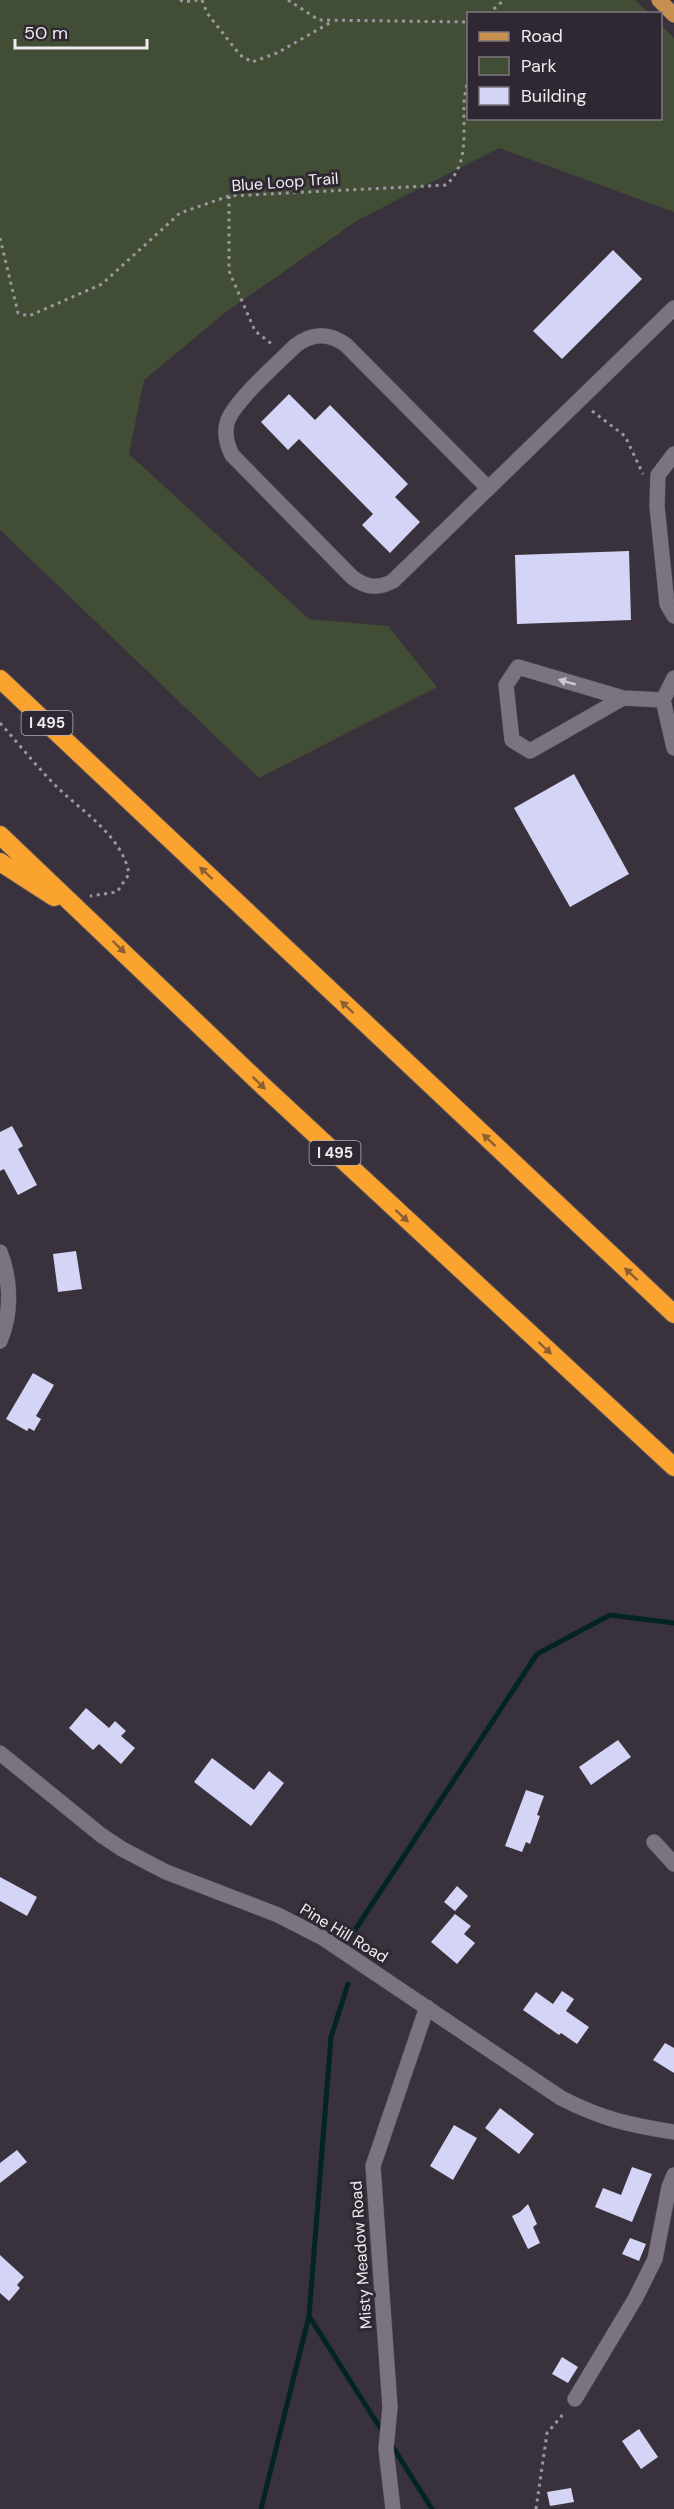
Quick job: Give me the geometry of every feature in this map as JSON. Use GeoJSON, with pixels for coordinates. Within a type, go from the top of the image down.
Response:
{"type":"FeatureCollection","features":[{"type":"Feature","properties":{"kind":"highway"},"geometry":{"type":"LineString","coordinates":[[0,664],[95,768]]}},
{"type":"Feature","properties":{"kind":"highway","name":"I 495"},"geometry":{"type":"LineString","coordinates":[[0,679],[674,1314]]}},
{"type":"Feature","properties":{"kind":"highway","name":"I 495"},"geometry":{"type":"LineString","coordinates":[[0,835],[280,1103],[674,1467]]}},
{"type":"Feature","properties":{"kind":"highway"},"geometry":{"type":"LineString","coordinates":[[0,862],[94,924]]}},
{"type":"Feature","properties":{"kind":"main road"},"geometry":{"type":"LineString","coordinates":[[659,0],[674,15]]}},
{"type":"Feature","properties":{"kind":"street"},"geometry":{"type":"LineString","coordinates":[[488,488],[339,340],[328,335],[305,338],[234,409],[227,425],[228,446],[238,461],[361,584],[377,587],[393,582],[674,308]]}},
{"type":"Feature","properties":{"kind":"street"},"geometry":{"type":"LineString","coordinates":[[674,454],[658,475],[657,506],[667,604],[674,616]]}},
{"type":"Feature","properties":{"kind":"street"},"geometry":{"type":"LineString","coordinates":[[623,698],[530,751],[512,740],[506,685],[518,667],[623,698],[663,700]]}},
{"type":"Feature","properties":{"kind":"street"},"geometry":{"type":"LineString","coordinates":[[674,678],[663,700],[674,748]]}},
{"type":"Feature","properties":{"kind":"street"},"geometry":{"type":"LineString","coordinates":[[0,1252],[5,1265],[8,1295],[7,1316],[0,1341]]}},
{"type":"Feature","properties":{"kind":"street","name":"Pine Hill Road"},"geometry":{"type":"LineString","coordinates":[[0,1753],[101,1835],[143,1862],[300,1925],[344,1950],[536,2082],[580,2108],[617,2122],[674,2132]]}},
{"type":"Feature","properties":{"kind":"street"},"geometry":{"type":"LineString","coordinates":[[654,1842],[674,1864]]}},
{"type":"Feature","properties":{"kind":"street","name":"Misty Meadow Road"},"geometry":{"type":"LineString","coordinates":[[393,2509],[387,2442],[390,2407],[373,2166],[427,2007]]}},
{"type":"Feature","properties":{"kind":"street"},"geometry":{"type":"LineString","coordinates":[[575,2399],[635,2299],[654,2259],[669,2187],[674,2175]]}},
{"type":"Feature","properties":{"kind":"path"},"geometry":{"type":"LineString","coordinates":[[180,0],[183,2],[200,0],[207,13],[240,55],[252,62],[277,53],[334,21]]}},
{"type":"Feature","properties":{"kind":"path"},"geometry":{"type":"LineString","coordinates":[[288,0],[318,20],[467,22]]}},
{"type":"Feature","properties":{"kind":"path"},"geometry":{"type":"LineString","coordinates":[[490,12],[504,0]]}},
{"type":"Feature","properties":{"kind":"path","name":"Blue Loop Trail"},"geometry":{"type":"LineString","coordinates":[[0,238],[18,313],[29,316],[102,284],[180,213],[229,196],[446,185],[455,176],[465,145],[464,103],[467,84]]}},
{"type":"Feature","properties":{"kind":"path"},"geometry":{"type":"LineString","coordinates":[[229,196],[229,271],[255,331],[286,355]]}},
{"type":"Feature","properties":{"kind":"path"},"geometry":{"type":"LineString","coordinates":[[579,400],[625,436],[643,476]]}},
{"type":"Feature","properties":{"kind":"path"},"geometry":{"type":"LineString","coordinates":[[0,723],[55,785],[113,840],[126,857],[129,874],[117,892],[92,896],[58,890]]}},
{"type":"Feature","properties":{"kind":"path"},"geometry":{"type":"LineString","coordinates":[[536,2509],[547,2433],[575,2399]]}},
{"type":"Feature","properties":{"kind":"green space"},"geometry":{"type":"Polygon","coordinates":[[[0,0],[635,0],[648,12],[467,12],[467,120],[662,120],[662,26],[674,38],[674,212],[499,148],[358,220],[226,312],[144,380],[129,454],[309,619],[388,626],[437,687],[259,778],[0,530],[0,0]]]}},
{"type":"Feature","properties":{"kind":"building"},"geometry":{"type":"Polygon","coordinates":[[[613,250],[642,279],[562,359],[533,331],[613,250]]]}},
{"type":"Feature","properties":{"kind":"building"},"geometry":{"type":"Polygon","coordinates":[[[289,394],[315,420],[330,405],[408,484],[395,497],[420,522],[390,553],[362,525],[373,514],[299,439],[288,450],[261,422],[289,394]]]}},
{"type":"Feature","properties":{"kind":"building"},"geometry":{"type":"Polygon","coordinates":[[[629,551],[631,620],[517,624],[515,555],[629,551]]]}},
{"type":"Feature","properties":{"kind":"building"},"geometry":{"type":"Polygon","coordinates":[[[574,774],[629,874],[570,907],[514,808],[574,774]]]}},
{"type":"Feature","properties":{"kind":"building"},"geometry":{"type":"Polygon","coordinates":[[[12,1126],[23,1146],[18,1149],[37,1185],[18,1195],[4,1169],[0,1171],[0,1132],[12,1126]]]}},
{"type":"Feature","properties":{"kind":"building"},"geometry":{"type":"Polygon","coordinates":[[[76,1251],[82,1289],[58,1292],[53,1254],[76,1251]]]}},
{"type":"Feature","properties":{"kind":"building"},"geometry":{"type":"Polygon","coordinates":[[[33,1373],[54,1385],[36,1416],[41,1419],[34,1431],[29,1428],[27,1431],[6,1419],[33,1373]]]}},
{"type":"Feature","properties":{"kind":"building"},"geometry":{"type":"Polygon","coordinates":[[[86,1708],[109,1728],[115,1721],[126,1731],[121,1736],[135,1748],[121,1764],[99,1744],[93,1750],[69,1728],[86,1708]]]}},
{"type":"Feature","properties":{"kind":"building"},"geometry":{"type":"Polygon","coordinates":[[[618,1740],[631,1757],[591,1785],[579,1767],[618,1740]]]}},
{"type":"Feature","properties":{"kind":"building"},"geometry":{"type":"Polygon","coordinates":[[[212,1758],[254,1790],[269,1771],[284,1783],[251,1826],[194,1782],[212,1758]]]}},
{"type":"Feature","properties":{"kind":"building"},"geometry":{"type":"Polygon","coordinates":[[[526,1790],[544,1796],[530,1844],[526,1842],[522,1852],[505,1846],[526,1790]]]}},
{"type":"Feature","properties":{"kind":"building"},"geometry":{"type":"Polygon","coordinates":[[[0,1877],[37,1897],[27,1916],[0,1901],[0,1877]]]}},
{"type":"Feature","properties":{"kind":"building"},"geometry":{"type":"Polygon","coordinates":[[[457,1886],[468,1896],[455,1911],[444,1902],[457,1886]]]}},
{"type":"Feature","properties":{"kind":"building"},"geometry":{"type":"Polygon","coordinates":[[[455,1914],[471,1926],[464,1934],[475,1943],[457,1964],[431,1942],[455,1914]]]}},
{"type":"Feature","properties":{"kind":"building"},"geometry":{"type":"Polygon","coordinates":[[[562,1991],[574,1999],[566,2011],[589,2027],[577,2044],[561,2033],[559,2035],[523,2010],[536,1992],[553,2004],[562,1991]]]}},
{"type":"Feature","properties":{"kind":"building"},"geometry":{"type":"Polygon","coordinates":[[[665,2043],[674,2048],[674,2073],[653,2060],[665,2043]]]}},
{"type":"Feature","properties":{"kind":"building"},"geometry":{"type":"Polygon","coordinates":[[[500,2108],[534,2134],[519,2154],[485,2128],[500,2108]]]}},
{"type":"Feature","properties":{"kind":"building"},"geometry":{"type":"Polygon","coordinates":[[[454,2125],[477,2138],[453,2180],[430,2166],[454,2125]]]}},
{"type":"Feature","properties":{"kind":"building"},"geometry":{"type":"Polygon","coordinates":[[[17,2150],[27,2162],[0,2183],[0,2163],[17,2150]]]}},
{"type":"Feature","properties":{"kind":"building"},"geometry":{"type":"Polygon","coordinates":[[[632,2167],[652,2174],[632,2222],[595,2207],[603,2188],[621,2195],[632,2167]]]}},
{"type":"Feature","properties":{"kind":"building"},"geometry":{"type":"Polygon","coordinates":[[[528,2204],[537,2224],[533,2227],[540,2243],[528,2249],[512,2216],[528,2204]]]}},
{"type":"Feature","properties":{"kind":"building"},"geometry":{"type":"Polygon","coordinates":[[[630,2238],[646,2244],[639,2261],[622,2254],[630,2238]]]}},
{"type":"Feature","properties":{"kind":"building"},"geometry":{"type":"Polygon","coordinates":[[[0,2255],[24,2277],[17,2285],[20,2288],[9,2301],[0,2293],[0,2255]]]}},
{"type":"Feature","properties":{"kind":"building"},"geometry":{"type":"Polygon","coordinates":[[[562,2357],[578,2367],[568,2383],[552,2374],[562,2357]]]}},
{"type":"Feature","properties":{"kind":"building"},"geometry":{"type":"Polygon","coordinates":[[[639,2429],[658,2457],[641,2469],[622,2441],[639,2429]]]}},
{"type":"Feature","properties":{"kind":"building"},"geometry":{"type":"Polygon","coordinates":[[[571,2488],[574,2502],[550,2506],[547,2492],[571,2488]]]}},
{"type":"Feature","properties":{"kind":"waterway"},"geometry":{"type":"LineString","coordinates":[[355,1930],[537,1654],[610,1615],[674,1623]]}},
{"type":"Feature","properties":{"kind":"waterway"},"geometry":{"type":"LineString","coordinates":[[261,2509],[309,2316],[331,2037],[348,1984]]}},
{"type":"Feature","properties":{"kind":"waterway"},"geometry":{"type":"LineString","coordinates":[[309,2316],[384,2434]]}},
{"type":"Feature","properties":{"kind":"waterway"},"geometry":{"type":"LineString","coordinates":[[391,2444],[432,2509]]}}]}
